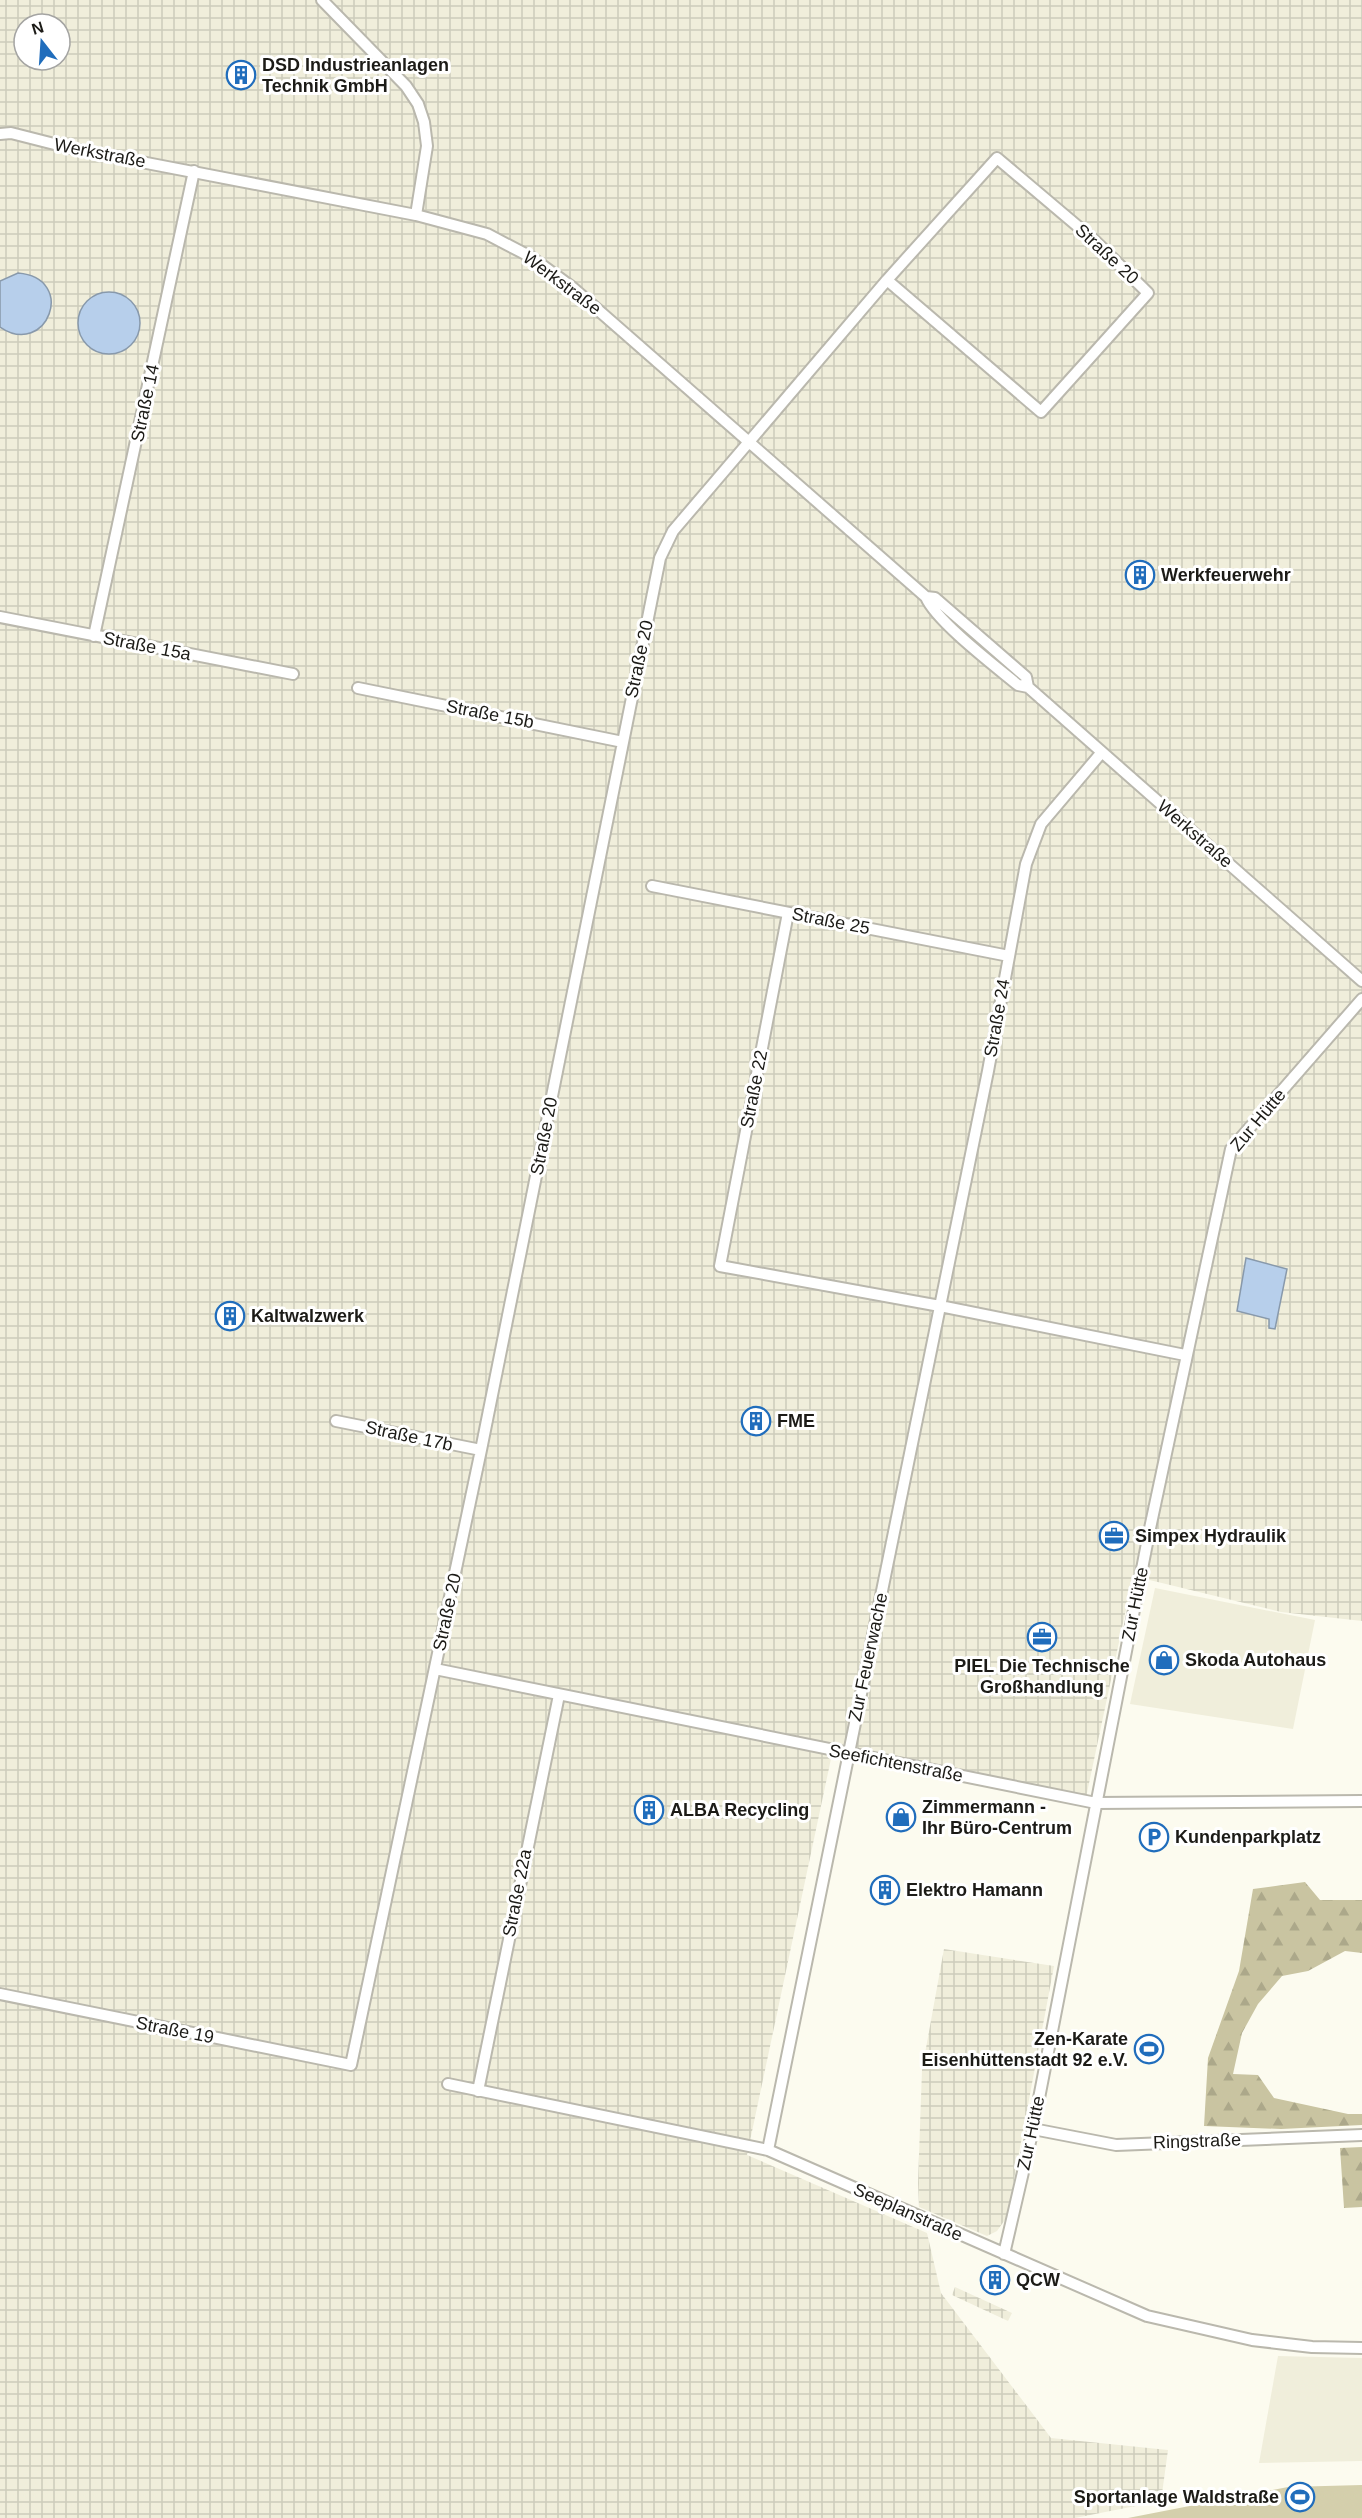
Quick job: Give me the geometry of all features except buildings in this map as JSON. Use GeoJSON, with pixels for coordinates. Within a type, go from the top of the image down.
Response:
{"type":"FeatureCollection","features":[{"type":"Feature","properties":{"kind":"street"},"geometry":{"type":"LineString","coordinates":[[322,0],[406,86],[418,104],[424,122],[427,146],[416,215]]}},
{"type":"Feature","properties":{"kind":"street","name":"Werkstraße"},"geometry":{"type":"LineString","coordinates":[[0,134],[11,134],[416,215],[487,234],[547,267],[644,349],[747,443],[926,597],[929,606],[959,635],[1018,685],[1028,687],[1362,981]]}},
{"type":"Feature","properties":{"kind":"street","name":"Straße 20"},"geometry":{"type":"LineString","coordinates":[[351,2065],[481,1450],[660,558],[673,531],[747,443],[886,280],[998,158],[1094,240],[1148,293],[1041,412],[886,280]]}},
{"type":"Feature","properties":{"kind":"street","name":"Straße 14"},"geometry":{"type":"LineString","coordinates":[[94,636],[194,171]]}},
{"type":"Feature","properties":{"kind":"street","name":"Straße 15a"},"geometry":{"type":"LineString","coordinates":[[0,617],[294,674]]}},
{"type":"Feature","properties":{"kind":"street","name":"Straße 15b"},"geometry":{"type":"LineString","coordinates":[[358,688],[623,742]]}},
{"type":"Feature","properties":{"kind":"street","name":"Straße 24"},"geometry":{"type":"LineString","coordinates":[[940,1306],[988,1071],[1026,864],[1041,824],[1102,752]]}},
{"type":"Feature","properties":{"kind":"street","name":"Straße 25"},"geometry":{"type":"LineString","coordinates":[[652,886],[1009,956]]}},
{"type":"Feature","properties":{"kind":"street","name":"Straße 22"},"geometry":{"type":"LineString","coordinates":[[788,913],[720,1266],[940,1306]]}},
{"type":"Feature","properties":{"kind":"street","name":"Zur Hütte"},"geometry":{"type":"LineString","coordinates":[[1004,2254],[1033,2129],[1185,1355],[1231,1149],[1362,999]]}},
{"type":"Feature","properties":{"kind":"street"},"geometry":{"type":"LineString","coordinates":[[940,1306],[1185,1355]]}},
{"type":"Feature","properties":{"kind":"street","name":"Zur Feuerwache"},"geometry":{"type":"LineString","coordinates":[[768,2150],[940,1306]]}},
{"type":"Feature","properties":{"kind":"street","name":"Straße 17b"},"geometry":{"type":"LineString","coordinates":[[336,1421],[481,1450]]}},
{"type":"Feature","properties":{"kind":"street","name":"Seefichtenstraße"},"geometry":{"type":"LineString","coordinates":[[435,1669],[1096,1803],[1362,1802]]}},
{"type":"Feature","properties":{"kind":"street","name":"Straße 22a"},"geometry":{"type":"LineString","coordinates":[[478,2091],[559,1695]]}},
{"type":"Feature","properties":{"kind":"street","name":"Straße 19"},"geometry":{"type":"LineString","coordinates":[[0,1994],[351,2065]]}},
{"type":"Feature","properties":{"kind":"street","name":"Seeplanstraße"},"geometry":{"type":"LineString","coordinates":[[448,2084],[768,2150],[1147,2316],[1252,2340],[1312,2347],[1362,2348]]}},
{"type":"Feature","properties":{"kind":"street","name":"Ringstraße"},"geometry":{"type":"LineString","coordinates":[[1033,2129],[1116,2145],[1362,2135]]}},
{"type":"Feature","properties":{"kind":"shaded area"},"geometry":{"type":"Polygon","coordinates":[[[0,0],[1362,0],[1362,1621],[1281,1612],[1133,1576],[1084,1807],[832,1754],[747,2155],[927,2233],[941,2293],[1051,2438],[1168,2450],[1161,2501],[1075,2518],[0,2518],[0,0]]]}},
{"type":"Feature","properties":{"kind":"shaded area","name":"Skoda Autohaus"},"geometry":{"type":"Polygon","coordinates":[[[1155,1588],[1315,1620],[1293,1729],[1130,1704],[1155,1588]]]}},
{"type":"Feature","properties":{"kind":"shaded area"},"geometry":{"type":"Polygon","coordinates":[[[944,1949],[1054,1966],[1007,2217],[997,2231],[987,2236],[919,2207],[922,2070],[944,1949]]]}},
{"type":"Feature","properties":{"kind":"shaded area"},"geometry":{"type":"Polygon","coordinates":[[[955,2287],[1012,2313],[1008,2321],[952,2295],[955,2287]]]}},
{"type":"Feature","properties":{"kind":"shaded area"},"geometry":{"type":"Polygon","coordinates":[[[1278,2356],[1362,2358],[1362,2461],[1259,2463],[1278,2356]]]}},
{"type":"Feature","properties":{"kind":"shaded area","name":"Sportanlage Waldstraße"},"geometry":{"type":"Polygon","coordinates":[[[1362,2485],[1362,2518],[1128,2518],[1288,2487],[1362,2485]]]}},
{"type":"Feature","properties":{"kind":"green space"},"geometry":{"type":"Polygon","coordinates":[[[1305,1882],[1320,1900],[1362,1900],[1362,1953],[1345,1951],[1308,1971],[1282,1976],[1258,2004],[1242,2033],[1233,2074],[1258,2075],[1274,2098],[1348,2114],[1362,2114],[1362,2125],[1281,2129],[1204,2126],[1208,2058],[1239,1971],[1253,1889],[1305,1882]]]}},
{"type":"Feature","properties":{"kind":"green space"},"geometry":{"type":"Polygon","coordinates":[[[1362,2147],[1362,2207],[1344,2208],[1340,2148],[1362,2147]]]}},
{"type":"Feature","properties":{"kind":"water"},"geometry":{"type":"Polygon","coordinates":[[[18,273],[36,278],[47,288],[51,301],[49,314],[42,325],[31,333],[17,334],[0,327],[0,281],[18,273]]]}},
{"type":"Feature","properties":{"kind":"water"},"geometry":{"type":"Polygon","coordinates":[[[103,292],[115,292],[131,301],[138,311],[140,323],[138,335],[131,345],[115,354],[103,354],[92,349],[83,340],[78,329],[78,317],[83,306],[92,297],[103,292]]]}},
{"type":"Feature","properties":{"kind":"water"},"geometry":{"type":"Polygon","coordinates":[[[1246,1258],[1287,1269],[1275,1329],[1269,1328],[1269,1319],[1237,1311],[1246,1258]]]}},
{"type":"Feature","properties":{"kind":"place","name":"DSD Industrieanlagen Technik GmbH"},"geometry":{"type":"Point","coordinates":[241,75]}},
{"type":"Feature","properties":{"kind":"place","name":"Werkfeuerwehr"},"geometry":{"type":"Point","coordinates":[1140,575]}},
{"type":"Feature","properties":{"kind":"place","name":"Kaltwalzwerk"},"geometry":{"type":"Point","coordinates":[230,1316]}},
{"type":"Feature","properties":{"kind":"place","name":"FME"},"geometry":{"type":"Point","coordinates":[756,1421]}},
{"type":"Feature","properties":{"kind":"place","name":"Simpex Hydraulik"},"geometry":{"type":"Point","coordinates":[1114,1536]}},
{"type":"Feature","properties":{"kind":"place","name":"PIEL Die Technische Großhandlung"},"geometry":{"type":"Point","coordinates":[1042,1637]}},
{"type":"Feature","properties":{"kind":"place","name":"Skoda Autohaus"},"geometry":{"type":"Point","coordinates":[1164,1660]}},
{"type":"Feature","properties":{"kind":"place","name":"ALBA Recycling"},"geometry":{"type":"Point","coordinates":[649,1810]}},
{"type":"Feature","properties":{"kind":"place","name":"Zimmermann - Ihr Büro-Centrum"},"geometry":{"type":"Point","coordinates":[901,1817]}},
{"type":"Feature","properties":{"kind":"place","name":"Kundenparkplatz"},"geometry":{"type":"Point","coordinates":[1154,1837]}},
{"type":"Feature","properties":{"kind":"place","name":"Elektro Hamann"},"geometry":{"type":"Point","coordinates":[885,1890]}},
{"type":"Feature","properties":{"kind":"place","name":"Zen-Karate Eisenhüttenstadt 92 e.V."},"geometry":{"type":"Point","coordinates":[1149,2049]}},
{"type":"Feature","properties":{"kind":"place","name":"QCW"},"geometry":{"type":"Point","coordinates":[995,2280]}},
{"type":"Feature","properties":{"kind":"place","name":"Sportanlage Waldstraße"},"geometry":{"type":"Point","coordinates":[1300,2497]}}]}
